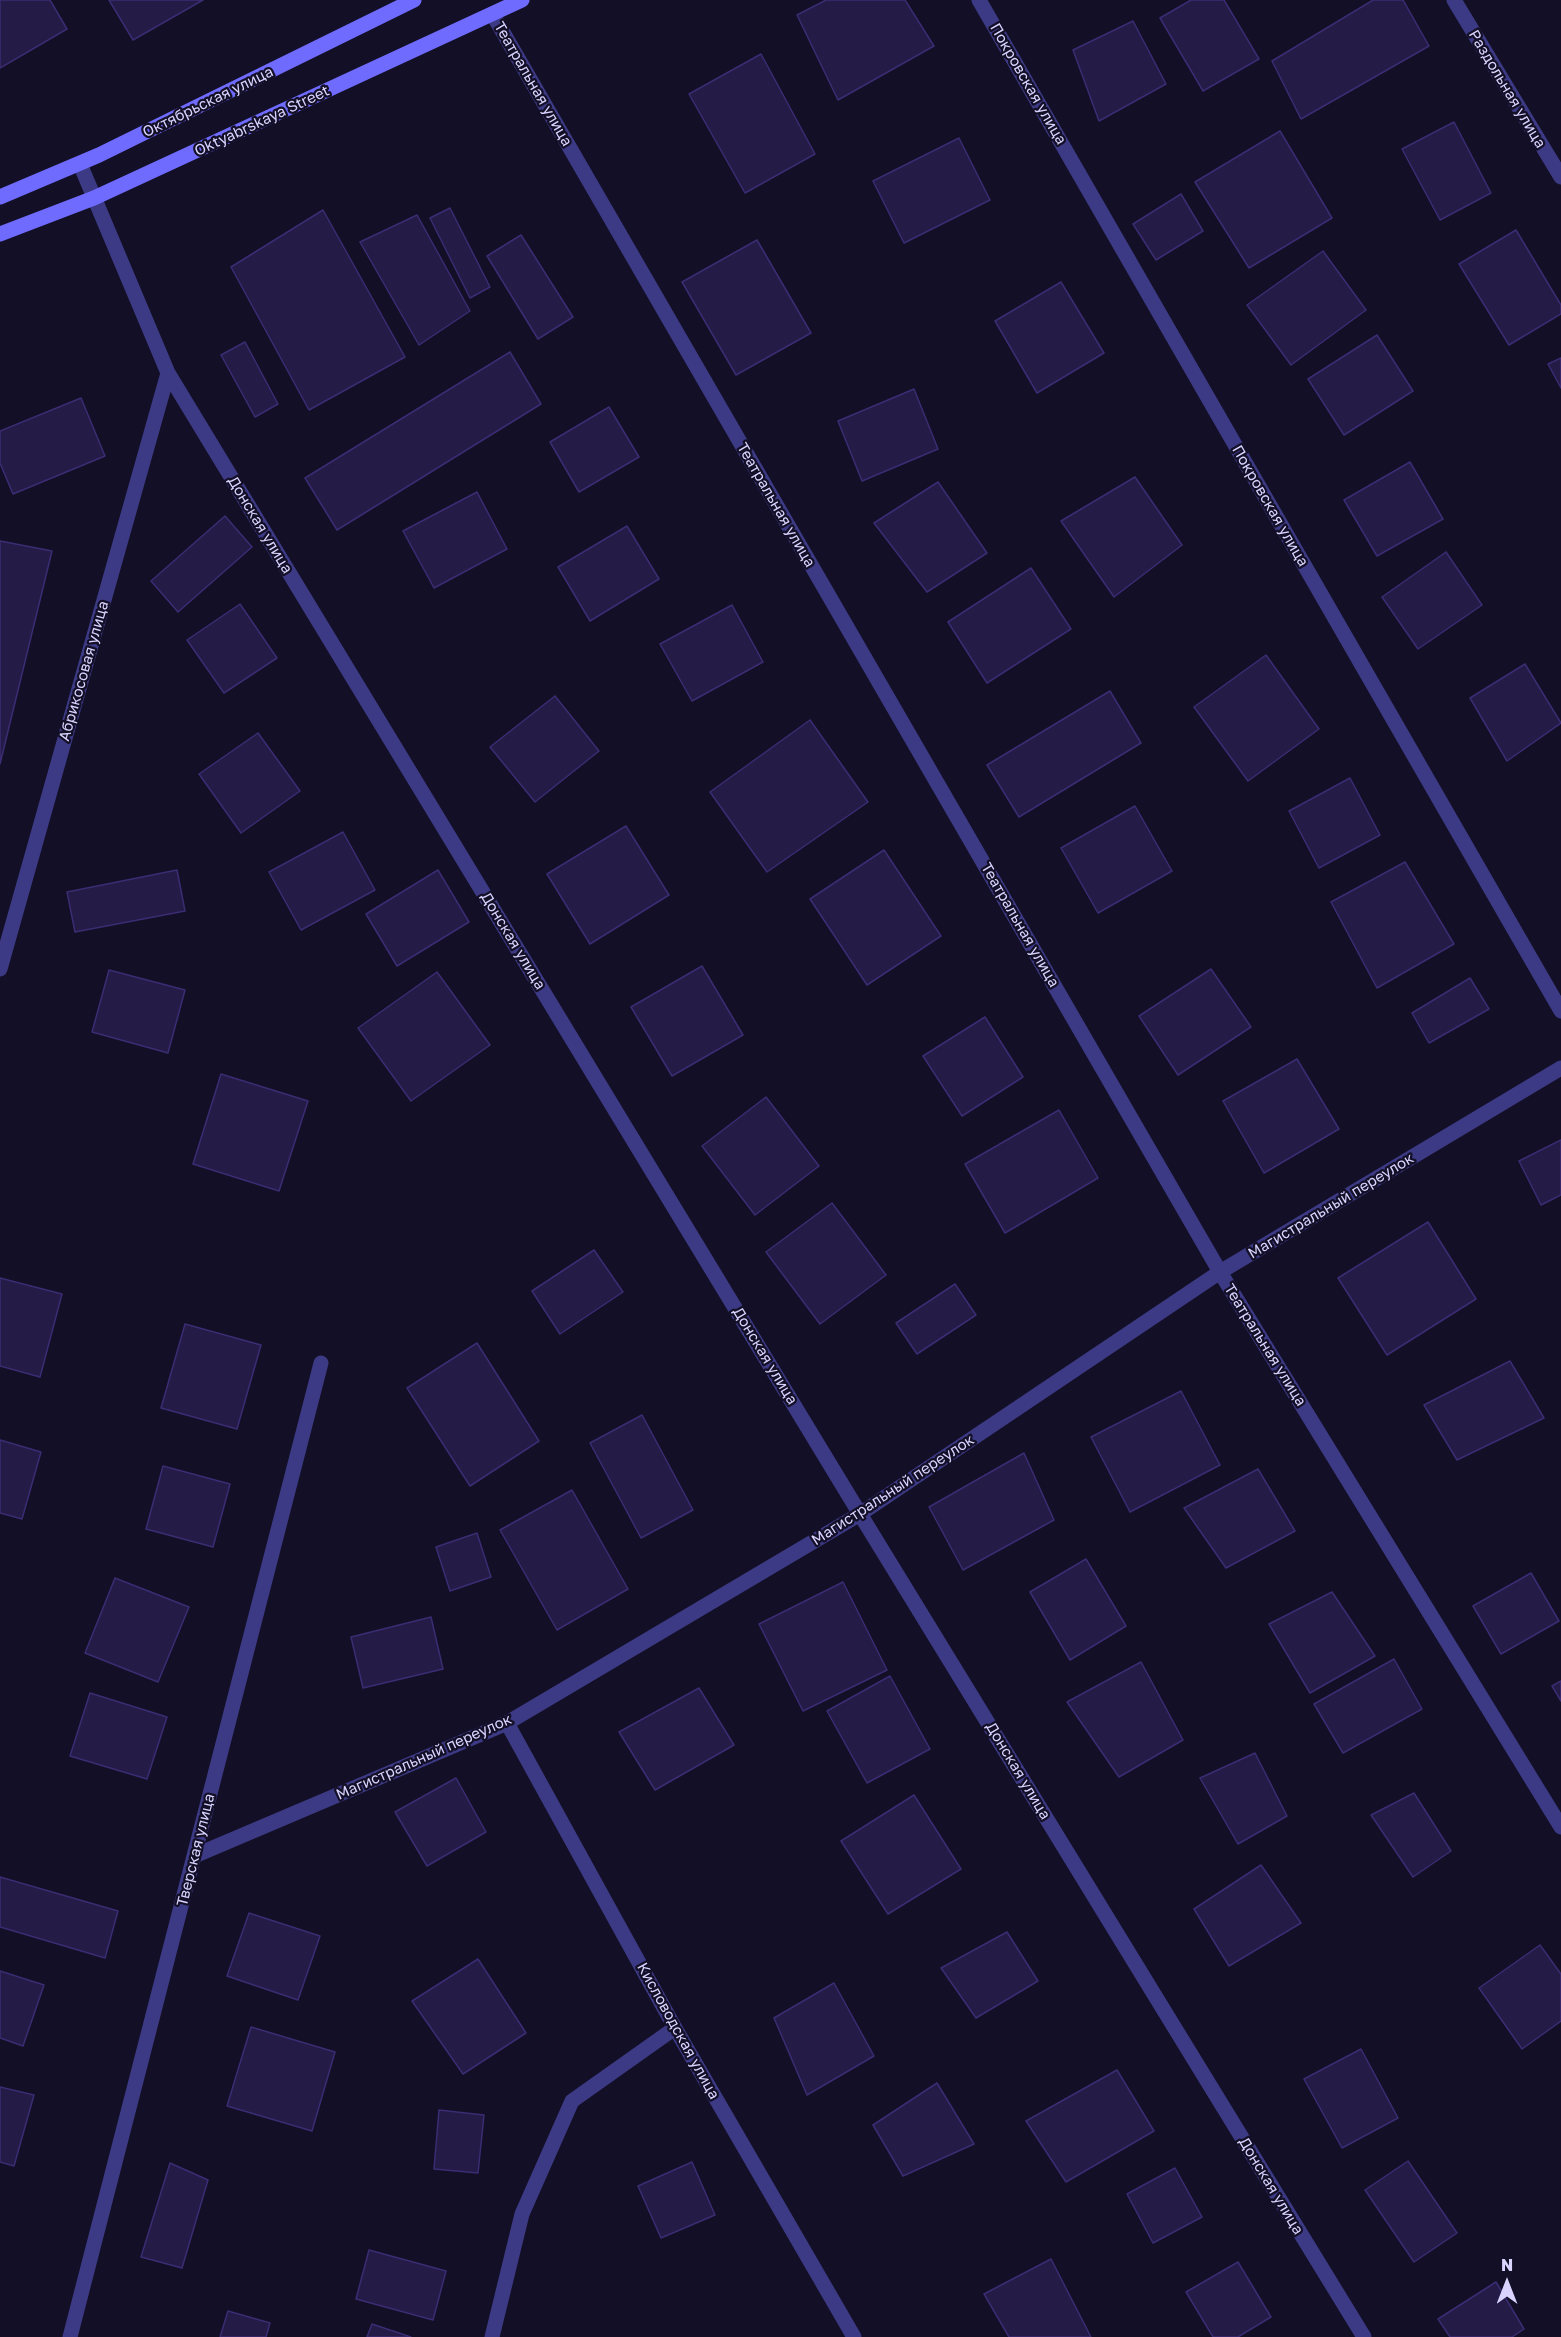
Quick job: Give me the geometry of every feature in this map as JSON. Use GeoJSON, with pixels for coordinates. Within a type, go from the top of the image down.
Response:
{"type":"FeatureCollection","features":[{"type":"Feature","properties":{"kind":"main road","name":"Октябрьская улица"},"geometry":{"type":"LineString","coordinates":[[0,197],[80,164],[414,0]]}},
{"type":"Feature","properties":{"kind":"main road","name":"Oktyabrskaya Street"},"geometry":{"type":"LineString","coordinates":[[0,234],[94,198],[522,0]]}},
{"type":"Feature","properties":{"kind":"street","name":"Покровская улица"},"geometry":{"type":"LineString","coordinates":[[980,0],[1561,1011]]}},
{"type":"Feature","properties":{"kind":"street","name":"Раздольная улица"},"geometry":{"type":"LineString","coordinates":[[1454,0],[1561,177]]}},
{"type":"Feature","properties":{"kind":"street","name":"Театральная улица"},"geometry":{"type":"LineString","coordinates":[[493,15],[1220,1272],[1561,1827]]}},
{"type":"Feature","properties":{"kind":"street","name":"Донская улица"},"geometry":{"type":"LineString","coordinates":[[80,164],[168,374],[860,1514],[1364,2337]]}},
{"type":"Feature","properties":{"kind":"street","name":"Абрикосовая улица"},"geometry":{"type":"LineString","coordinates":[[0,969],[168,374]]}},
{"type":"Feature","properties":{"kind":"street","name":"Магистральный переулок"},"geometry":{"type":"LineString","coordinates":[[194,1856],[507,1723],[860,1514],[1220,1272],[1561,1068]]}},
{"type":"Feature","properties":{"kind":"street","name":"Тверская улица"},"geometry":{"type":"LineString","coordinates":[[70,2337],[321,1363]]}},
{"type":"Feature","properties":{"kind":"street","name":"Кисловодская улица"},"geometry":{"type":"LineString","coordinates":[[507,1723],[675,2028],[854,2337]]}},
{"type":"Feature","properties":{"kind":"street"},"geometry":{"type":"LineString","coordinates":[[492,2337],[522,2214],[572,2101],[675,2028]]}},
{"type":"Feature","properties":{"kind":"building"},"geometry":{"type":"Polygon","coordinates":[[[0,0],[50,0],[67,29],[0,68],[0,0]]]}},
{"type":"Feature","properties":{"kind":"building"},"geometry":{"type":"Polygon","coordinates":[[[109,0],[203,0],[133,40],[109,0]]]}},
{"type":"Feature","properties":{"kind":"building"},"geometry":{"type":"Polygon","coordinates":[[[826,0],[905,0],[934,46],[838,100],[797,15],[826,0]]]}},
{"type":"Feature","properties":{"kind":"building"},"geometry":{"type":"Polygon","coordinates":[[[1191,0],[1224,0],[1259,59],[1203,91],[1160,18],[1191,0]]]}},
{"type":"Feature","properties":{"kind":"building"},"geometry":{"type":"Polygon","coordinates":[[[1373,0],[1403,0],[1429,46],[1301,119],[1272,61],[1373,0]]]}},
{"type":"Feature","properties":{"kind":"building"},"geometry":{"type":"Polygon","coordinates":[[[1133,21],[1166,84],[1099,121],[1073,50],[1133,21]]]}},
{"type":"Feature","properties":{"kind":"building"},"geometry":{"type":"Polygon","coordinates":[[[761,54],[815,154],[745,193],[689,94],[761,54]]]}},
{"type":"Feature","properties":{"kind":"building"},"geometry":{"type":"Polygon","coordinates":[[[1454,122],[1491,193],[1440,220],[1402,149],[1454,122]]]}},
{"type":"Feature","properties":{"kind":"building"},"geometry":{"type":"Polygon","coordinates":[[[1280,131],[1332,218],[1249,268],[1195,182],[1280,131]]]}},
{"type":"Feature","properties":{"kind":"building"},"geometry":{"type":"Polygon","coordinates":[[[959,138],[990,200],[904,243],[873,181],[959,138]]]}},
{"type":"Feature","properties":{"kind":"building"},"geometry":{"type":"Polygon","coordinates":[[[1181,194],[1203,231],[1156,260],[1133,224],[1181,194]]]}},
{"type":"Feature","properties":{"kind":"building"},"geometry":{"type":"Polygon","coordinates":[[[450,208],[490,287],[470,298],[430,218],[450,208]]]}},
{"type":"Feature","properties":{"kind":"building"},"geometry":{"type":"Polygon","coordinates":[[[323,210],[405,357],[309,410],[231,267],[323,210]]]}},
{"type":"Feature","properties":{"kind":"building"},"geometry":{"type":"Polygon","coordinates":[[[417,215],[470,311],[419,345],[360,242],[417,215]]]}},
{"type":"Feature","properties":{"kind":"building"},"geometry":{"type":"Polygon","coordinates":[[[1516,230],[1561,305],[1561,314],[1509,345],[1459,264],[1516,230]]]}},
{"type":"Feature","properties":{"kind":"building"},"geometry":{"type":"Polygon","coordinates":[[[521,235],[573,317],[538,339],[487,256],[521,235]]]}},
{"type":"Feature","properties":{"kind":"building"},"geometry":{"type":"Polygon","coordinates":[[[757,240],[811,333],[736,375],[682,282],[757,240]]]}},
{"type":"Feature","properties":{"kind":"building"},"geometry":{"type":"Polygon","coordinates":[[[1323,251],[1366,310],[1291,365],[1247,305],[1323,251]]]}},
{"type":"Feature","properties":{"kind":"building"},"geometry":{"type":"Polygon","coordinates":[[[1061,282],[1104,353],[1037,393],[995,321],[1061,282]]]}},
{"type":"Feature","properties":{"kind":"building"},"geometry":{"type":"Polygon","coordinates":[[[1377,335],[1413,391],[1344,435],[1308,379],[1377,335]]]}},
{"type":"Feature","properties":{"kind":"building"},"geometry":{"type":"Polygon","coordinates":[[[245,342],[278,404],[255,417],[221,355],[245,342]]]}},
{"type":"Feature","properties":{"kind":"building"},"geometry":{"type":"Polygon","coordinates":[[[510,352],[541,404],[337,530],[305,478],[510,352]]]}},
{"type":"Feature","properties":{"kind":"building"},"geometry":{"type":"Polygon","coordinates":[[[1561,358],[1561,388],[1548,364],[1561,358]]]}},
{"type":"Feature","properties":{"kind":"building"},"geometry":{"type":"Polygon","coordinates":[[[914,389],[938,449],[862,481],[838,421],[914,389]]]}},
{"type":"Feature","properties":{"kind":"building"},"geometry":{"type":"Polygon","coordinates":[[[81,398],[105,456],[13,494],[0,463],[0,431],[81,398]]]}},
{"type":"Feature","properties":{"kind":"building"},"geometry":{"type":"Polygon","coordinates":[[[609,407],[639,457],[579,492],[550,442],[609,407]]]}},
{"type":"Feature","properties":{"kind":"building"},"geometry":{"type":"Polygon","coordinates":[[[1410,462],[1443,519],[1377,556],[1344,500],[1410,462]]]}},
{"type":"Feature","properties":{"kind":"building"},"geometry":{"type":"Polygon","coordinates":[[[1135,477],[1182,545],[1114,597],[1061,521],[1135,477]]]}},
{"type":"Feature","properties":{"kind":"building"},"geometry":{"type":"Polygon","coordinates":[[[938,482],[987,553],[927,592],[874,523],[938,482]]]}},
{"type":"Feature","properties":{"kind":"building"},"geometry":{"type":"Polygon","coordinates":[[[477,492],[507,549],[434,588],[403,531],[477,492]]]}},
{"type":"Feature","properties":{"kind":"building"},"geometry":{"type":"Polygon","coordinates":[[[225,516],[252,547],[178,612],[151,581],[225,516]]]}},
{"type":"Feature","properties":{"kind":"building"},"geometry":{"type":"Polygon","coordinates":[[[627,526],[659,579],[590,621],[558,567],[627,526]]]}},
{"type":"Feature","properties":{"kind":"building"},"geometry":{"type":"Polygon","coordinates":[[[0,541],[52,551],[0,764],[0,541]]]}},
{"type":"Feature","properties":{"kind":"building"},"geometry":{"type":"Polygon","coordinates":[[[1446,552],[1482,605],[1418,649],[1382,597],[1446,552]]]}},
{"type":"Feature","properties":{"kind":"building"},"geometry":{"type":"Polygon","coordinates":[[[1031,568],[1071,629],[987,683],[948,622],[1031,568]]]}},
{"type":"Feature","properties":{"kind":"building"},"geometry":{"type":"Polygon","coordinates":[[[240,604],[277,658],[224,693],[187,640],[240,604]]]}},
{"type":"Feature","properties":{"kind":"building"},"geometry":{"type":"Polygon","coordinates":[[[732,605],[763,662],[692,701],[660,644],[732,605]]]}},
{"type":"Feature","properties":{"kind":"building"},"geometry":{"type":"Polygon","coordinates":[[[1266,655],[1319,729],[1248,781],[1194,707],[1266,655]]]}},
{"type":"Feature","properties":{"kind":"building"},"geometry":{"type":"Polygon","coordinates":[[[1525,664],[1561,723],[1507,761],[1470,698],[1525,664]]]}},
{"type":"Feature","properties":{"kind":"building"},"geometry":{"type":"Polygon","coordinates":[[[1110,691],[1141,743],[1019,817],[987,765],[1110,691]]]}},
{"type":"Feature","properties":{"kind":"building"},"geometry":{"type":"Polygon","coordinates":[[[555,696],[599,751],[535,802],[490,747],[555,696]]]}},
{"type":"Feature","properties":{"kind":"building"},"geometry":{"type":"Polygon","coordinates":[[[810,720],[868,802],[767,872],[710,792],[810,720]]]}},
{"type":"Feature","properties":{"kind":"building"},"geometry":{"type":"Polygon","coordinates":[[[258,733],[300,791],[241,833],[199,774],[258,733]]]}},
{"type":"Feature","properties":{"kind":"building"},"geometry":{"type":"Polygon","coordinates":[[[1350,778],[1380,835],[1319,868],[1289,811],[1350,778]]]}},
{"type":"Feature","properties":{"kind":"building"},"geometry":{"type":"Polygon","coordinates":[[[1135,806],[1172,871],[1098,913],[1061,848],[1135,806]]]}},
{"type":"Feature","properties":{"kind":"building"},"geometry":{"type":"Polygon","coordinates":[[[626,826],[669,895],[590,944],[547,874],[626,826]]]}},
{"type":"Feature","properties":{"kind":"building"},"geometry":{"type":"Polygon","coordinates":[[[343,832],[375,890],[301,930],[269,872],[343,832]]]}},
{"type":"Feature","properties":{"kind":"building"},"geometry":{"type":"Polygon","coordinates":[[[884,850],[941,936],[867,985],[810,899],[884,850]]]}},
{"type":"Feature","properties":{"kind":"building"},"geometry":{"type":"Polygon","coordinates":[[[1405,862],[1454,944],[1377,988],[1331,902],[1405,862]]]}},
{"type":"Feature","properties":{"kind":"building"},"geometry":{"type":"Polygon","coordinates":[[[177,870],[185,911],[75,932],[67,892],[177,870]]]}},
{"type":"Feature","properties":{"kind":"building"},"geometry":{"type":"Polygon","coordinates":[[[438,870],[469,922],[397,966],[366,914],[438,870]]]}},
{"type":"Feature","properties":{"kind":"building"},"geometry":{"type":"Polygon","coordinates":[[[702,966],[743,1035],[672,1076],[631,1007],[702,966]]]}},
{"type":"Feature","properties":{"kind":"building"},"geometry":{"type":"Polygon","coordinates":[[[1211,969],[1251,1027],[1178,1075],[1139,1016],[1211,969]]]}},
{"type":"Feature","properties":{"kind":"building"},"geometry":{"type":"Polygon","coordinates":[[[109,970],[185,990],[168,1053],[92,1032],[109,970]]]}},
{"type":"Feature","properties":{"kind":"building"},"geometry":{"type":"Polygon","coordinates":[[[437,972],[490,1045],[411,1101],[358,1028],[437,972]]]}},
{"type":"Feature","properties":{"kind":"building"},"geometry":{"type":"Polygon","coordinates":[[[1470,978],[1489,1009],[1429,1043],[1412,1013],[1470,978]]]}},
{"type":"Feature","properties":{"kind":"building"},"geometry":{"type":"Polygon","coordinates":[[[985,1017],[1023,1077],[962,1116],[923,1056],[985,1017]]]}},
{"type":"Feature","properties":{"kind":"building"},"geometry":{"type":"Polygon","coordinates":[[[1297,1059],[1339,1129],[1264,1173],[1223,1101],[1297,1059]]]}},
{"type":"Feature","properties":{"kind":"building"},"geometry":{"type":"Polygon","coordinates":[[[221,1074],[308,1101],[279,1191],[193,1164],[221,1074]]]}},
{"type":"Feature","properties":{"kind":"building"},"geometry":{"type":"Polygon","coordinates":[[[766,1097],[819,1166],[755,1215],[702,1146],[766,1097]]]}},
{"type":"Feature","properties":{"kind":"building"},"geometry":{"type":"Polygon","coordinates":[[[1059,1110],[1098,1178],[1005,1233],[965,1164],[1059,1110]]]}},
{"type":"Feature","properties":{"kind":"building"},"geometry":{"type":"Polygon","coordinates":[[[1561,1140],[1561,1195],[1541,1205],[1519,1161],[1561,1140]]]}},
{"type":"Feature","properties":{"kind":"building"},"geometry":{"type":"Polygon","coordinates":[[[832,1203],[886,1275],[820,1324],[766,1252],[832,1203]]]}},
{"type":"Feature","properties":{"kind":"building"},"geometry":{"type":"Polygon","coordinates":[[[1428,1222],[1476,1299],[1387,1355],[1338,1278],[1428,1222]]]}},
{"type":"Feature","properties":{"kind":"building"},"geometry":{"type":"Polygon","coordinates":[[[594,1250],[623,1292],[560,1334],[532,1291],[594,1250]]]}},
{"type":"Feature","properties":{"kind":"building"},"geometry":{"type":"Polygon","coordinates":[[[0,1278],[62,1294],[40,1377],[0,1366],[0,1278]]]}},
{"type":"Feature","properties":{"kind":"building"},"geometry":{"type":"Polygon","coordinates":[[[955,1284],[976,1315],[917,1354],[896,1323],[955,1284]]]}},
{"type":"Feature","properties":{"kind":"building"},"geometry":{"type":"Polygon","coordinates":[[[185,1324],[261,1345],[237,1429],[161,1408],[185,1324]]]}},
{"type":"Feature","properties":{"kind":"building"},"geometry":{"type":"Polygon","coordinates":[[[477,1343],[539,1441],[470,1486],[407,1388],[477,1343]]]}},
{"type":"Feature","properties":{"kind":"building"},"geometry":{"type":"Polygon","coordinates":[[[1510,1361],[1544,1418],[1457,1460],[1424,1405],[1510,1361]]]}},
{"type":"Feature","properties":{"kind":"building"},"geometry":{"type":"Polygon","coordinates":[[[1181,1391],[1220,1465],[1130,1512],[1091,1437],[1181,1391]]]}},
{"type":"Feature","properties":{"kind":"building"},"geometry":{"type":"Polygon","coordinates":[[[642,1415],[693,1510],[641,1538],[590,1443],[642,1415]]]}},
{"type":"Feature","properties":{"kind":"building"},"geometry":{"type":"Polygon","coordinates":[[[0,1440],[41,1452],[22,1519],[0,1513],[0,1440]]]}},
{"type":"Feature","properties":{"kind":"building"},"geometry":{"type":"Polygon","coordinates":[[[1024,1453],[1054,1520],[963,1570],[929,1507],[1024,1453]]]}},
{"type":"Feature","properties":{"kind":"building"},"geometry":{"type":"Polygon","coordinates":[[[163,1466],[230,1484],[213,1547],[146,1529],[163,1466]]]}},
{"type":"Feature","properties":{"kind":"building"},"geometry":{"type":"Polygon","coordinates":[[[1258,1469],[1295,1531],[1226,1568],[1184,1508],[1258,1469]]]}},
{"type":"Feature","properties":{"kind":"building"},"geometry":{"type":"Polygon","coordinates":[[[572,1490],[628,1589],[557,1630],[500,1530],[572,1490]]]}},
{"type":"Feature","properties":{"kind":"building"},"geometry":{"type":"Polygon","coordinates":[[[477,1533],[491,1577],[450,1591],[436,1547],[477,1533]]]}},
{"type":"Feature","properties":{"kind":"building"},"geometry":{"type":"Polygon","coordinates":[[[1086,1559],[1126,1626],[1070,1660],[1030,1592],[1086,1559]]]}},
{"type":"Feature","properties":{"kind":"building"},"geometry":{"type":"Polygon","coordinates":[[[1531,1573],[1559,1621],[1501,1654],[1473,1606],[1531,1573]]]}},
{"type":"Feature","properties":{"kind":"building"},"geometry":{"type":"Polygon","coordinates":[[[115,1578],[189,1607],[158,1682],[85,1653],[115,1578]]]}},
{"type":"Feature","properties":{"kind":"building"},"geometry":{"type":"Polygon","coordinates":[[[843,1582],[887,1670],[803,1711],[759,1624],[843,1582]]]}},
{"type":"Feature","properties":{"kind":"building"},"geometry":{"type":"Polygon","coordinates":[[[1332,1592],[1375,1656],[1310,1693],[1269,1624],[1332,1592]]]}},
{"type":"Feature","properties":{"kind":"building"},"geometry":{"type":"Polygon","coordinates":[[[431,1617],[443,1669],[363,1688],[351,1637],[431,1617]]]}},
{"type":"Feature","properties":{"kind":"building"},"geometry":{"type":"Polygon","coordinates":[[[1394,1659],[1422,1709],[1343,1753],[1314,1704],[1394,1659]]]}},
{"type":"Feature","properties":{"kind":"building"},"geometry":{"type":"Polygon","coordinates":[[[1141,1662],[1183,1740],[1119,1777],[1067,1702],[1141,1662]]]}},
{"type":"Feature","properties":{"kind":"building"},"geometry":{"type":"Polygon","coordinates":[[[890,1676],[930,1749],[867,1783],[827,1711],[890,1676]]]}},
{"type":"Feature","properties":{"kind":"building"},"geometry":{"type":"Polygon","coordinates":[[[1561,1681],[1561,1701],[1552,1686],[1561,1681]]]}},
{"type":"Feature","properties":{"kind":"building"},"geometry":{"type":"Polygon","coordinates":[[[699,1688],[734,1745],[655,1790],[619,1732],[699,1688]]]}},
{"type":"Feature","properties":{"kind":"building"},"geometry":{"type":"Polygon","coordinates":[[[90,1693],[167,1717],[147,1779],[70,1756],[90,1693]]]}},
{"type":"Feature","properties":{"kind":"building"},"geometry":{"type":"Polygon","coordinates":[[[1255,1753],[1287,1816],[1238,1844],[1200,1778],[1255,1753]]]}},
{"type":"Feature","properties":{"kind":"building"},"geometry":{"type":"Polygon","coordinates":[[[456,1778],[486,1832],[427,1866],[395,1812],[456,1778]]]}},
{"type":"Feature","properties":{"kind":"building"},"geometry":{"type":"Polygon","coordinates":[[[1414,1793],[1451,1851],[1413,1877],[1371,1815],[1414,1793]]]}},
{"type":"Feature","properties":{"kind":"building"},"geometry":{"type":"Polygon","coordinates":[[[914,1795],[961,1869],[888,1914],[841,1841],[914,1795]]]}},
{"type":"Feature","properties":{"kind":"building"},"geometry":{"type":"Polygon","coordinates":[[[1261,1865],[1301,1923],[1229,1966],[1194,1909],[1261,1865]]]}},
{"type":"Feature","properties":{"kind":"building"},"geometry":{"type":"Polygon","coordinates":[[[0,1877],[118,1911],[105,1958],[0,1927],[0,1877]]]}},
{"type":"Feature","properties":{"kind":"building"},"geometry":{"type":"Polygon","coordinates":[[[249,1913],[320,1936],[298,2000],[227,1976],[249,1913]]]}},
{"type":"Feature","properties":{"kind":"building"},"geometry":{"type":"Polygon","coordinates":[[[1007,1932],[1038,1981],[976,2018],[941,1968],[1007,1932]]]}},
{"type":"Feature","properties":{"kind":"building"},"geometry":{"type":"Polygon","coordinates":[[[1540,1945],[1561,1974],[1561,2021],[1522,2049],[1479,1988],[1540,1945]]]}},
{"type":"Feature","properties":{"kind":"building"},"geometry":{"type":"Polygon","coordinates":[[[478,1959],[526,2033],[463,2074],[412,2001],[478,1959]]]}},
{"type":"Feature","properties":{"kind":"building"},"geometry":{"type":"Polygon","coordinates":[[[0,1971],[44,1985],[23,2046],[0,2038],[0,1971]]]}},
{"type":"Feature","properties":{"kind":"building"},"geometry":{"type":"Polygon","coordinates":[[[834,1983],[874,2056],[807,2095],[774,2018],[834,1983]]]}},
{"type":"Feature","properties":{"kind":"building"},"geometry":{"type":"Polygon","coordinates":[[[251,2027],[335,2052],[312,2131],[227,2106],[251,2027]]]}},
{"type":"Feature","properties":{"kind":"building"},"geometry":{"type":"Polygon","coordinates":[[[1361,2049],[1398,2118],[1342,2148],[1304,2079],[1361,2049]]]}},
{"type":"Feature","properties":{"kind":"building"},"geometry":{"type":"Polygon","coordinates":[[[1117,2070],[1154,2131],[1066,2182],[1026,2121],[1117,2070]]]}},
{"type":"Feature","properties":{"kind":"building"},"geometry":{"type":"Polygon","coordinates":[[[937,2083],[974,2144],[903,2176],[873,2125],[937,2083]]]}},
{"type":"Feature","properties":{"kind":"building"},"geometry":{"type":"Polygon","coordinates":[[[0,2087],[34,2095],[14,2166],[0,2162],[0,2087]]]}},
{"type":"Feature","properties":{"kind":"building"},"geometry":{"type":"Polygon","coordinates":[[[439,2110],[484,2115],[478,2173],[434,2169],[439,2110]]]}},
{"type":"Feature","properties":{"kind":"building"},"geometry":{"type":"Polygon","coordinates":[[[1408,2161],[1457,2233],[1414,2262],[1365,2190],[1408,2161]]]}},
{"type":"Feature","properties":{"kind":"building"},"geometry":{"type":"Polygon","coordinates":[[[692,2162],[715,2215],[661,2238],[638,2186],[692,2162]]]}},
{"type":"Feature","properties":{"kind":"building"},"geometry":{"type":"Polygon","coordinates":[[[170,2163],[208,2180],[182,2268],[141,2257],[170,2163]]]}},
{"type":"Feature","properties":{"kind":"building"},"geometry":{"type":"Polygon","coordinates":[[[1175,2168],[1202,2217],[1153,2243],[1127,2194],[1175,2168]]]}},
{"type":"Feature","properties":{"kind":"building"},"geometry":{"type":"Polygon","coordinates":[[[369,2250],[446,2271],[433,2320],[356,2299],[369,2250]]]}},
{"type":"Feature","properties":{"kind":"building"},"geometry":{"type":"Polygon","coordinates":[[[1051,2259],[1091,2337],[1009,2337],[984,2294],[1051,2259]]]}},
{"type":"Feature","properties":{"kind":"building"},"geometry":{"type":"Polygon","coordinates":[[[1238,2262],[1271,2317],[1238,2337],[1213,2337],[1186,2292],[1238,2262]]]}},
{"type":"Feature","properties":{"kind":"building"},"geometry":{"type":"Polygon","coordinates":[[[1496,2282],[1524,2329],[1512,2337],[1450,2337],[1438,2319],[1496,2282]]]}},
{"type":"Feature","properties":{"kind":"building"},"geometry":{"type":"Polygon","coordinates":[[[228,2311],[270,2323],[266,2337],[220,2337],[228,2311]]]}},
{"type":"Feature","properties":{"kind":"building"},"geometry":{"type":"Polygon","coordinates":[[[372,2324],[411,2337],[367,2337],[372,2324]]]}}]}
